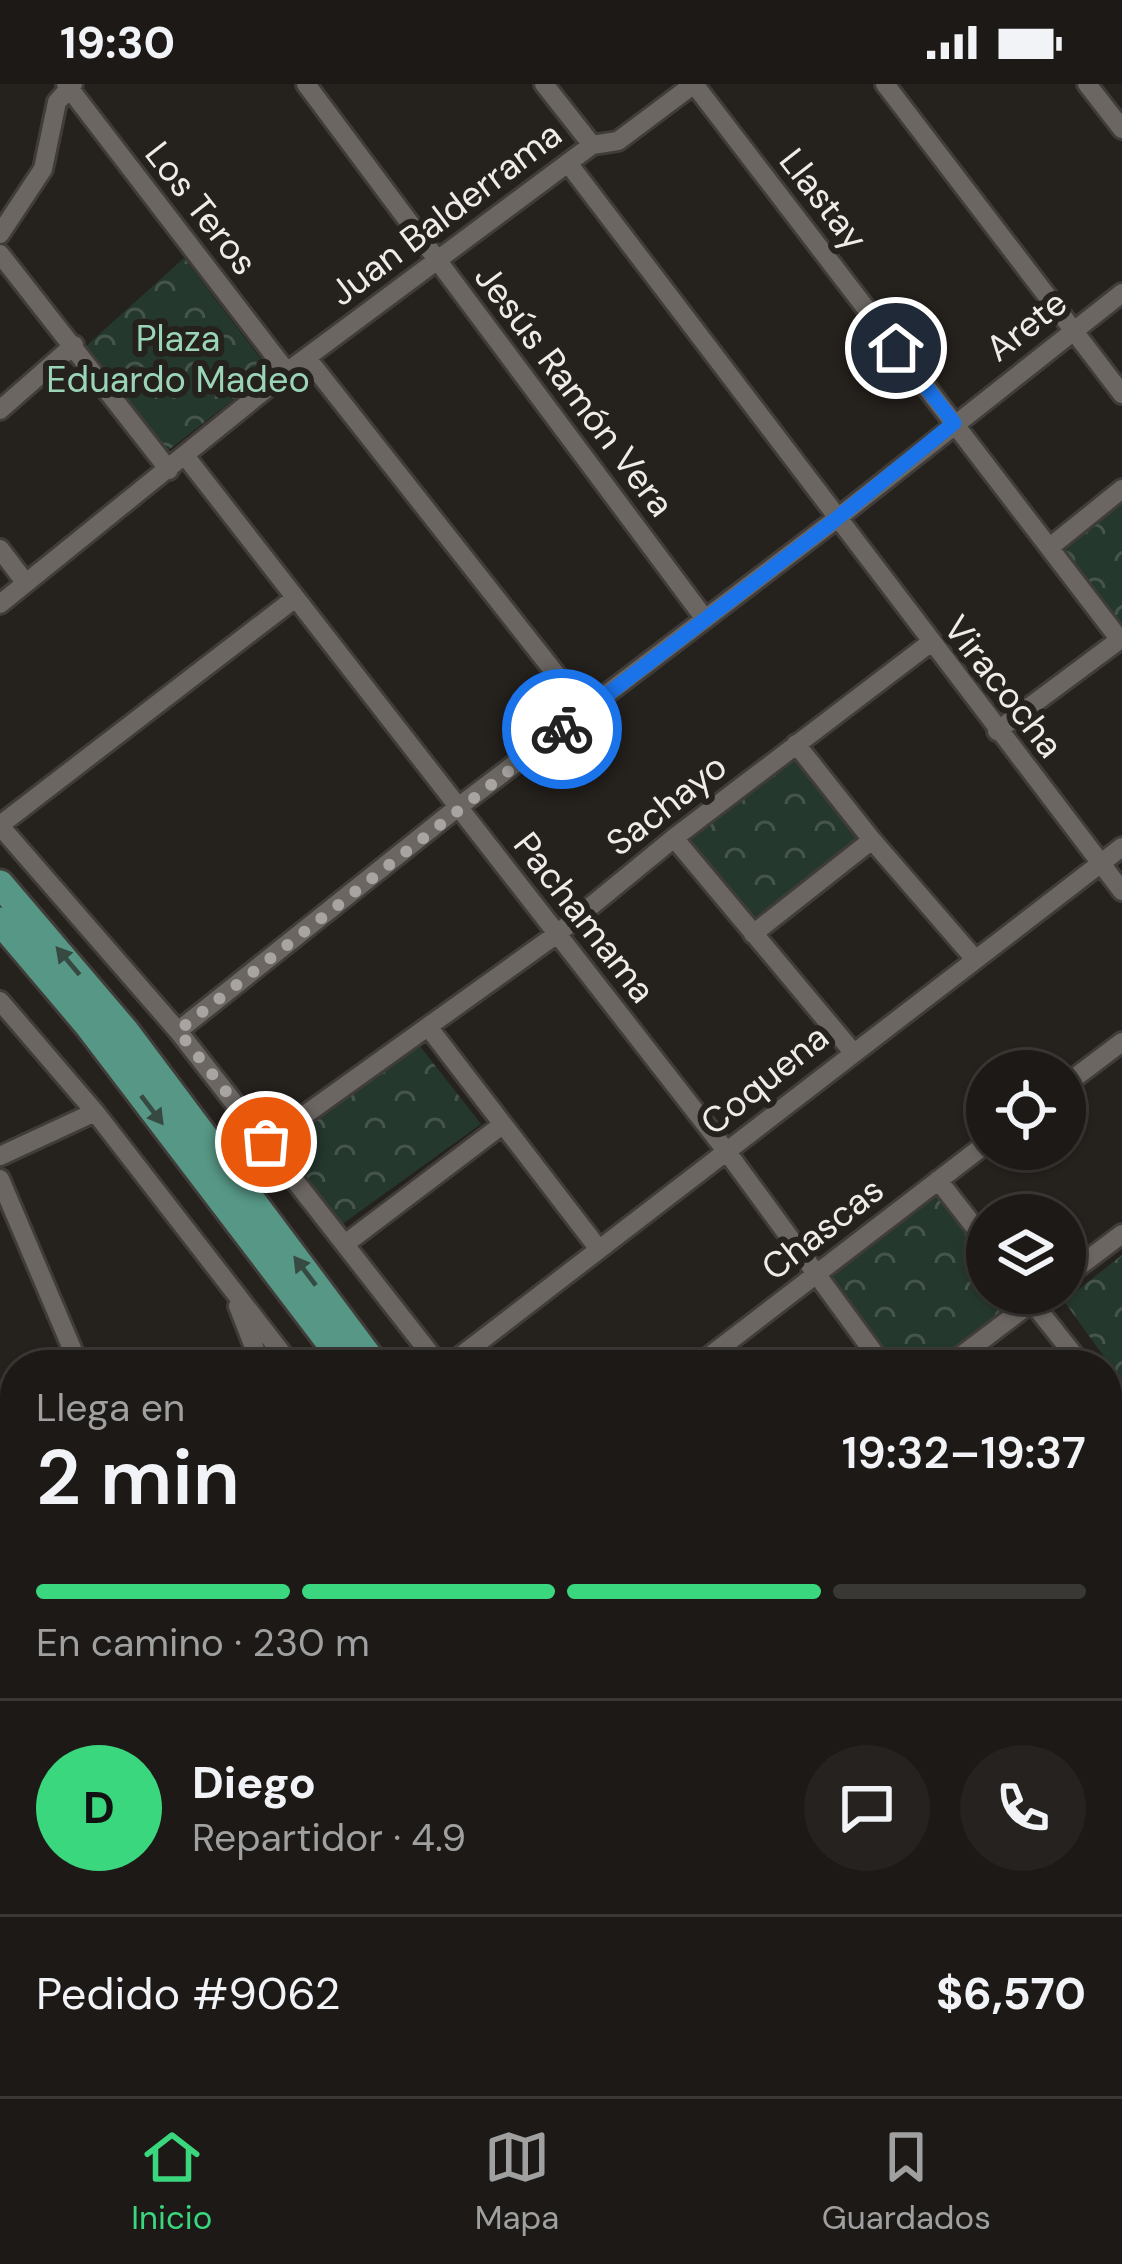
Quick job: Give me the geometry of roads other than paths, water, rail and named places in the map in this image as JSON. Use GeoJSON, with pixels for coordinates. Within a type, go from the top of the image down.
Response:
{"type":"FeatureCollection","features":[{"type":"Feature","properties":{"kind":"main road"},"geometry":{"type":"LineString","coordinates":[[0,884],[125,1031],[364,1350]]}},
{"type":"Feature","properties":{"kind":"main road"},"geometry":{"type":"LineString","coordinates":[[0,921],[88,1025],[336,1350]]}},
{"type":"Feature","properties":{"kind":"street","name":"Jesús Ramón Vera"},"geometry":{"type":"LineString","coordinates":[[306,84],[705,619]]}},
{"type":"Feature","properties":{"kind":"street"},"geometry":{"type":"LineString","coordinates":[[544,84],[592,145]]}},
{"type":"Feature","properties":{"kind":"street","name":"Juan Balderrama"},"geometry":{"type":"LineString","coordinates":[[0,604],[287,372],[436,259],[592,145],[618,141],[694,84]]}},
{"type":"Feature","properties":{"kind":"street","name":"Llastay"},"geometry":{"type":"LineString","coordinates":[[694,84],[1121,639]]}},
{"type":"Feature","properties":{"kind":"street"},"geometry":{"type":"LineString","coordinates":[[885,84],[1122,394]]}},
{"type":"Feature","properties":{"kind":"street"},"geometry":{"type":"LineString","coordinates":[[1087,84],[1122,129]]}},
{"type":"Feature","properties":{"kind":"street"},"geometry":{"type":"LineString","coordinates":[[0,234],[43,169],[57,102],[69,85]]}},
{"type":"Feature","properties":{"kind":"street","name":"Los Teros"},"geometry":{"type":"LineString","coordinates":[[69,85],[287,372]]}},
{"type":"Feature","properties":{"kind":"street","name":"Viracocha"},"geometry":{"type":"LineString","coordinates":[[568,163],[1122,892]]}},
{"type":"Feature","properties":{"kind":"street"},"geometry":{"type":"LineString","coordinates":[[0,254],[169,470]]}},
{"type":"Feature","properties":{"kind":"street","name":"Arete"},"geometry":{"type":"LineString","coordinates":[[178,1031],[457,808],[835,520],[1122,293]]}},
{"type":"Feature","properties":{"kind":"street"},"geometry":{"type":"LineString","coordinates":[[0,410],[74,345]]}},
{"type":"Feature","properties":{"kind":"street"},"geometry":{"type":"LineString","coordinates":[[307,358],[585,711]]}},
{"type":"Feature","properties":{"kind":"street","name":"Pachamama"},"geometry":{"type":"LineString","coordinates":[[185,457],[727,1153],[872,1350]]}},
{"type":"Feature","properties":{"kind":"street"},"geometry":{"type":"LineString","coordinates":[[1050,547],[1122,490]]}},
{"type":"Feature","properties":{"kind":"street"},"geometry":{"type":"LineString","coordinates":[[0,549],[25,582]]}},
{"type":"Feature","properties":{"kind":"street"},"geometry":{"type":"LineString","coordinates":[[294,599],[0,826],[178,1031],[427,1350]]}},
{"type":"Feature","properties":{"kind":"street"},"geometry":{"type":"LineString","coordinates":[[997,731],[1121,639]]}},
{"type":"Feature","properties":{"kind":"street","name":"Sachayo"},"geometry":{"type":"LineString","coordinates":[[266,1142],[557,934],[674,838],[930,643]]}},
{"type":"Feature","properties":{"kind":"street"},"geometry":{"type":"LineString","coordinates":[[796,744],[974,958]]}},
{"type":"Feature","properties":{"kind":"street"},"geometry":{"type":"LineString","coordinates":[[674,838],[852,1051]]}},
{"type":"Feature","properties":{"kind":"street"},"geometry":{"type":"LineString","coordinates":[[754,934],[872,840]]}},
{"type":"Feature","properties":{"kind":"street","name":"Coquena"},"geometry":{"type":"LineString","coordinates":[[468,1350],[1122,847]]}},
{"type":"Feature","properties":{"kind":"street"},"geometry":{"type":"LineString","coordinates":[[0,1001],[95,1112],[279,1350]]}},
{"type":"Feature","properties":{"kind":"street"},"geometry":{"type":"LineString","coordinates":[[429,1028],[598,1248]]}},
{"type":"Feature","properties":{"kind":"street"},"geometry":{"type":"LineString","coordinates":[[1086,1069],[1122,1042]]}},
{"type":"Feature","properties":{"kind":"street"},"geometry":{"type":"LineString","coordinates":[[0,1156],[95,1112]]}},
{"type":"Feature","properties":{"kind":"street"},"geometry":{"type":"LineString","coordinates":[[345,1244],[502,1125]]}},
{"type":"Feature","properties":{"kind":"street","name":"Chascas"},"geometry":{"type":"LineString","coordinates":[[718,1350],[966,1159]]}},
{"type":"Feature","properties":{"kind":"street"},"geometry":{"type":"LineString","coordinates":[[0,1179],[73,1350]]}},
{"type":"Feature","properties":{"kind":"street"},"geometry":{"type":"LineString","coordinates":[[938,1180],[966,1217]]}},
{"type":"Feature","properties":{"kind":"street"},"geometry":{"type":"LineString","coordinates":[[1086,1261],[1122,1234]]}},
{"type":"Feature","properties":{"kind":"street"},"geometry":{"type":"LineString","coordinates":[[230,1285],[255,1350]]}},
{"type":"Feature","properties":{"kind":"street"},"geometry":{"type":"LineString","coordinates":[[967,1350],[1012,1314]]}},
{"type":"Feature","properties":{"kind":"street"},"geometry":{"type":"LineString","coordinates":[[1047,1314],[1072,1350]]}},
{"type":"Feature","properties":{"kind":"park label","name":"Plaza Eduardo Madeo"},"geometry":{"type":"Point","coordinates":[178,358]}}]}
